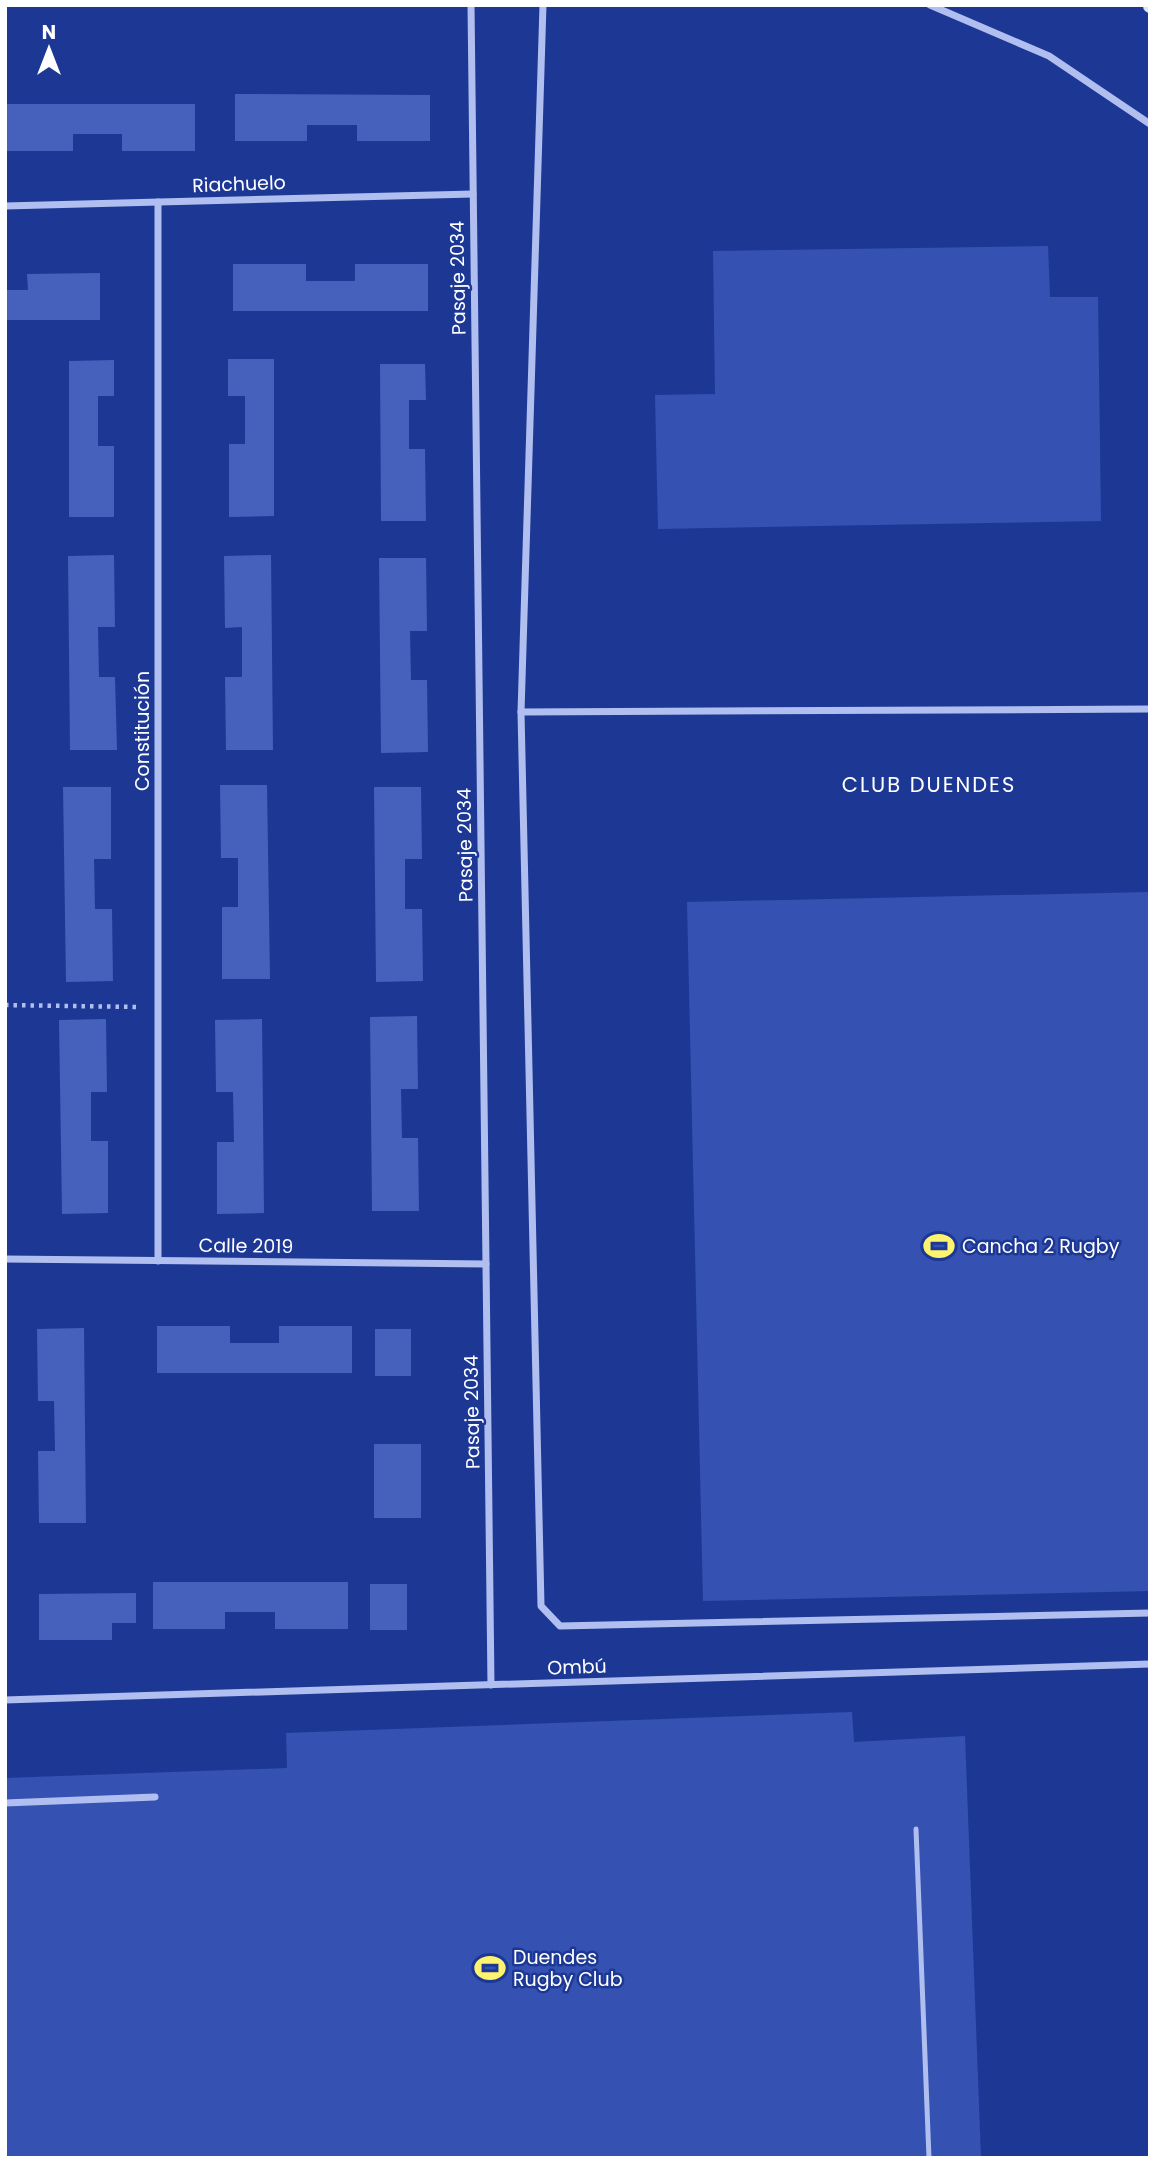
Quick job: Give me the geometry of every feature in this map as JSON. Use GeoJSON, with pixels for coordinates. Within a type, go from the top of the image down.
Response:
{"type":"FeatureCollection","features":[{"type":"Feature","properties":{"kind":"street","name":"Pasaje 2034"},"geometry":{"type":"LineString","coordinates":[[471,5],[491,1685]]}},
{"type":"Feature","properties":{"kind":"street"},"geometry":{"type":"LineString","coordinates":[[543,5],[521,712],[541,1606],[559,1626],[1150,1613]]}},
{"type":"Feature","properties":{"kind":"street"},"geometry":{"type":"LineString","coordinates":[[930,5],[1049,56],[1150,124]]}},
{"type":"Feature","properties":{"kind":"street","name":"Riachuelo"},"geometry":{"type":"LineString","coordinates":[[5,206],[473,194]]}},
{"type":"Feature","properties":{"kind":"street","name":"Constitución"},"geometry":{"type":"LineString","coordinates":[[158,202],[158,1261]]}},
{"type":"Feature","properties":{"kind":"street"},"geometry":{"type":"LineString","coordinates":[[521,712],[1150,709]]}},
{"type":"Feature","properties":{"kind":"street","name":"Calle 2019"},"geometry":{"type":"LineString","coordinates":[[5,1259],[486,1264]]}},
{"type":"Feature","properties":{"kind":"street","name":"Ombú"},"geometry":{"type":"LineString","coordinates":[[5,1700],[1150,1664]]}},
{"type":"Feature","properties":{"kind":"street"},"geometry":{"type":"LineString","coordinates":[[5,1803],[155,1797]]}},
{"type":"Feature","properties":{"kind":"lane"},"geometry":{"type":"LineString","coordinates":[[916,1829],[929,2158]]}},
{"type":"Feature","properties":{"kind":"path"},"geometry":{"type":"LineString","coordinates":[[5,1004],[158,1008]]}},
{"type":"Feature","properties":{"kind":"shaded area"},"geometry":{"type":"Polygon","coordinates":[[[1048,246],[1050,297],[1098,297],[1101,521],[658,529],[655,395],[715,394],[713,251],[1048,246]]]}},
{"type":"Feature","properties":{"kind":"shaded area","name":"Cancha 2 Rugby"},"geometry":{"type":"Polygon","coordinates":[[[1150,892],[1150,1591],[703,1601],[687,902],[1150,892]]]}},
{"type":"Feature","properties":{"kind":"shaded area","name":"Duendes Rugby Club"},"geometry":{"type":"Polygon","coordinates":[[[852,1712],[854,1742],[965,1736],[981,2158],[5,2158],[5,1778],[287,1768],[286,1733],[852,1712]]]}},
{"type":"Feature","properties":{"kind":"building"},"geometry":{"type":"Polygon","coordinates":[[[235,94],[430,95],[430,141],[357,141],[357,125],[307,125],[307,141],[235,141],[235,94]]]}},
{"type":"Feature","properties":{"kind":"building"},"geometry":{"type":"Polygon","coordinates":[[[5,104],[195,104],[195,151],[122,151],[122,134],[73,134],[73,151],[5,151],[5,104]]]}},
{"type":"Feature","properties":{"kind":"building"},"geometry":{"type":"Polygon","coordinates":[[[233,264],[306,264],[306,281],[355,281],[355,264],[428,264],[428,311],[233,311],[233,264]]]}},
{"type":"Feature","properties":{"kind":"building"},"geometry":{"type":"Polygon","coordinates":[[[100,273],[100,320],[5,320],[5,290],[28,290],[27,274],[100,273]]]}},
{"type":"Feature","properties":{"kind":"building"},"geometry":{"type":"Polygon","coordinates":[[[228,359],[274,359],[274,516],[229,517],[229,444],[245,444],[245,396],[228,396],[228,359]]]}},
{"type":"Feature","properties":{"kind":"building"},"geometry":{"type":"Polygon","coordinates":[[[114,360],[114,396],[98,396],[98,446],[114,446],[114,517],[69,517],[69,361],[114,360]]]}},
{"type":"Feature","properties":{"kind":"building"},"geometry":{"type":"Polygon","coordinates":[[[380,364],[425,364],[426,400],[409,400],[409,449],[425,449],[426,521],[381,521],[380,364]]]}},
{"type":"Feature","properties":{"kind":"building"},"geometry":{"type":"Polygon","coordinates":[[[114,555],[115,627],[98,627],[99,677],[115,677],[117,750],[70,750],[68,556],[114,555]]]}},
{"type":"Feature","properties":{"kind":"building"},"geometry":{"type":"Polygon","coordinates":[[[271,555],[273,750],[226,750],[225,677],[242,677],[242,627],[225,628],[224,556],[271,555]]]}},
{"type":"Feature","properties":{"kind":"building"},"geometry":{"type":"Polygon","coordinates":[[[379,558],[426,558],[427,631],[410,631],[411,680],[427,680],[428,752],[381,753],[379,558]]]}},
{"type":"Feature","properties":{"kind":"building"},"geometry":{"type":"Polygon","coordinates":[[[220,785],[267,785],[270,979],[222,979],[222,907],[238,907],[238,858],[221,858],[220,785]]]}},
{"type":"Feature","properties":{"kind":"building"},"geometry":{"type":"Polygon","coordinates":[[[63,787],[111,787],[111,859],[94,859],[95,909],[112,909],[113,981],[66,982],[63,787]]]}},
{"type":"Feature","properties":{"kind":"building"},"geometry":{"type":"Polygon","coordinates":[[[374,787],[421,787],[422,859],[405,859],[405,909],[422,909],[423,981],[376,982],[374,787]]]}},
{"type":"Feature","properties":{"kind":"building"},"geometry":{"type":"Polygon","coordinates":[[[417,1016],[418,1089],[401,1089],[402,1138],[418,1138],[419,1211],[372,1211],[370,1017],[417,1016]]]}},
{"type":"Feature","properties":{"kind":"building"},"geometry":{"type":"Polygon","coordinates":[[[106,1019],[107,1092],[91,1092],[91,1141],[108,1141],[108,1213],[62,1214],[59,1020],[106,1019]]]}},
{"type":"Feature","properties":{"kind":"building"},"geometry":{"type":"Polygon","coordinates":[[[262,1019],[264,1213],[217,1214],[217,1142],[234,1142],[233,1092],[216,1092],[215,1020],[262,1019]]]}},
{"type":"Feature","properties":{"kind":"building"},"geometry":{"type":"Polygon","coordinates":[[[157,1326],[230,1326],[230,1343],[279,1343],[279,1326],[352,1326],[352,1373],[157,1373],[157,1326]]]}},
{"type":"Feature","properties":{"kind":"building"},"geometry":{"type":"Polygon","coordinates":[[[84,1328],[86,1523],[39,1523],[38,1451],[55,1451],[54,1401],[38,1401],[37,1329],[84,1328]]]}},
{"type":"Feature","properties":{"kind":"building"},"geometry":{"type":"Polygon","coordinates":[[[375,1329],[411,1329],[411,1376],[375,1376],[375,1329]]]}},
{"type":"Feature","properties":{"kind":"building"},"geometry":{"type":"Polygon","coordinates":[[[374,1444],[421,1444],[421,1518],[374,1518],[374,1444]]]}},
{"type":"Feature","properties":{"kind":"building"},"geometry":{"type":"Polygon","coordinates":[[[153,1582],[348,1582],[348,1629],[275,1629],[275,1612],[225,1612],[225,1629],[153,1629],[153,1582]]]}},
{"type":"Feature","properties":{"kind":"building"},"geometry":{"type":"Polygon","coordinates":[[[370,1584],[407,1584],[407,1630],[370,1630],[370,1584]]]}},
{"type":"Feature","properties":{"kind":"building"},"geometry":{"type":"Polygon","coordinates":[[[136,1593],[136,1623],[112,1623],[112,1640],[39,1640],[39,1594],[136,1593]]]}},
{"type":"Feature","properties":{"kind":"place","name":"Cancha 2 Rugby"},"geometry":{"type":"Point","coordinates":[939,1246]}},
{"type":"Feature","properties":{"kind":"place","name":"Duendes Rugby Club"},"geometry":{"type":"Point","coordinates":[490,1968]}},
{"type":"Feature","properties":{"kind":"district","name":"CLUB DUENDES"},"geometry":{"type":"Point","coordinates":[929,784]}}]}
